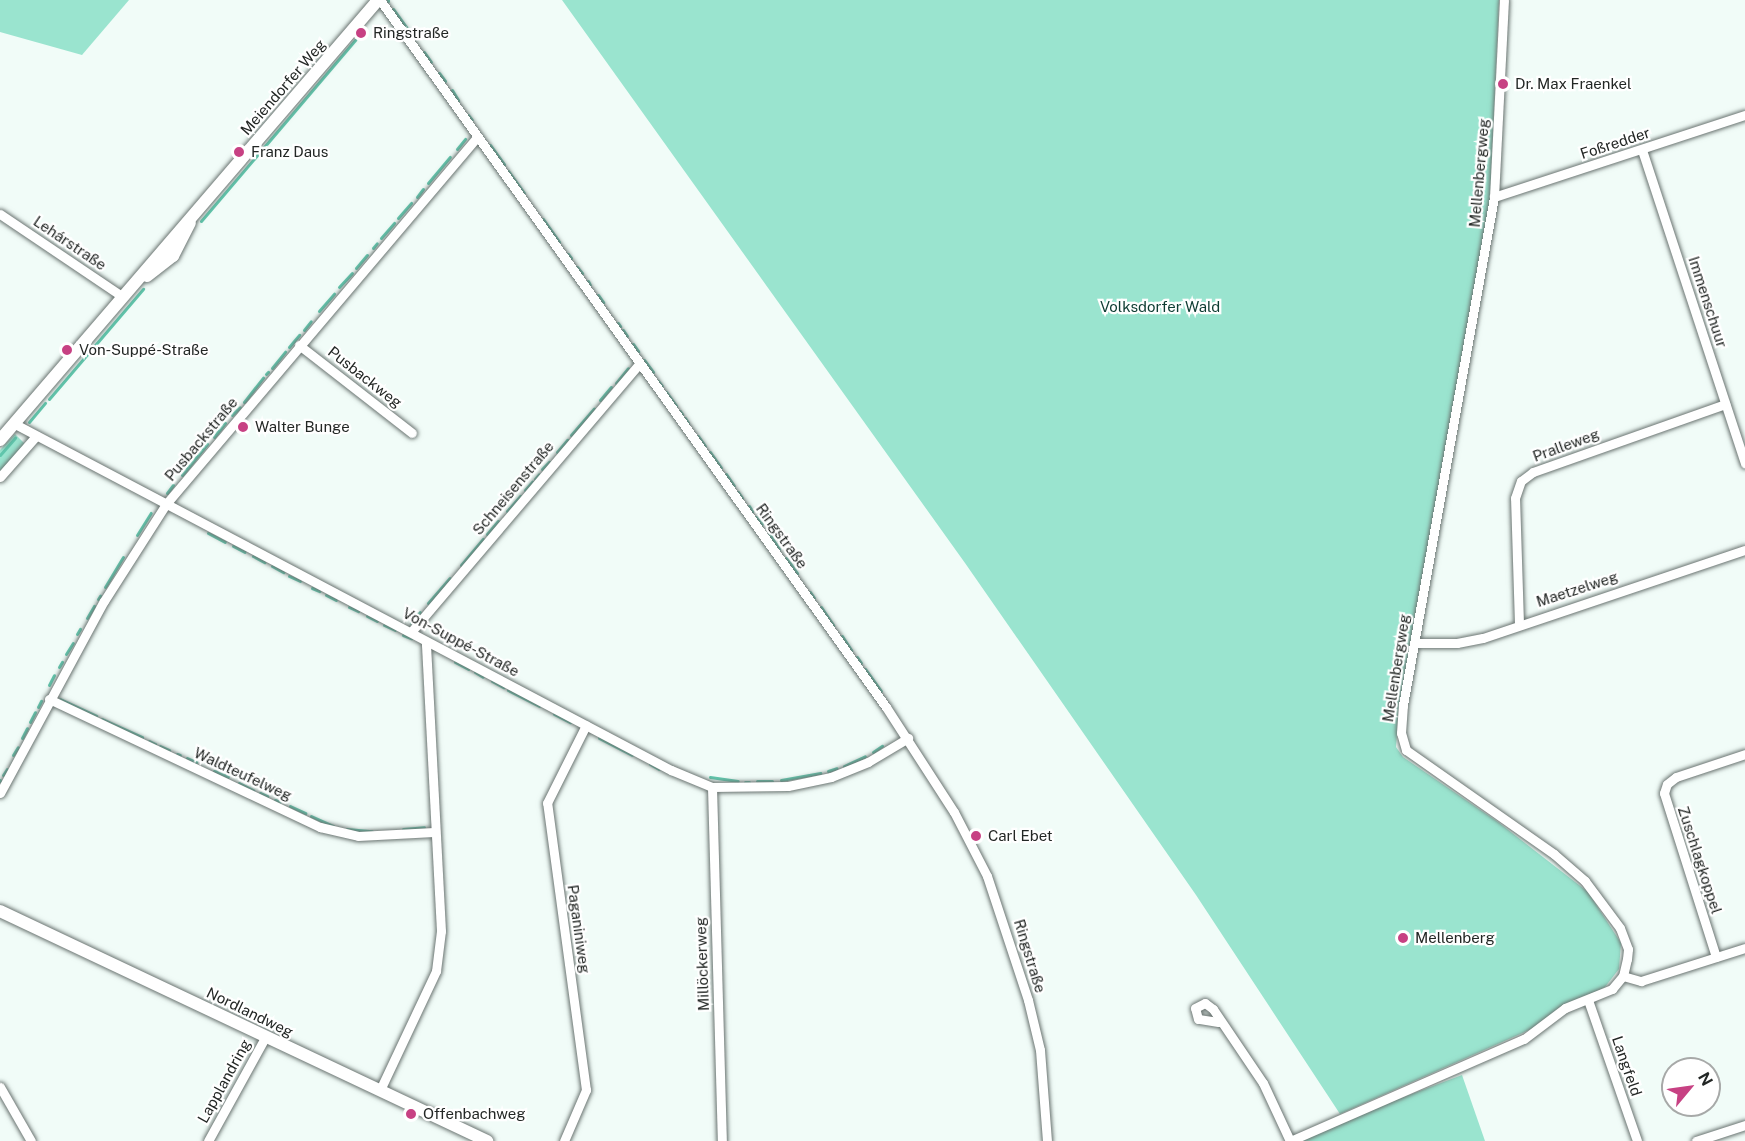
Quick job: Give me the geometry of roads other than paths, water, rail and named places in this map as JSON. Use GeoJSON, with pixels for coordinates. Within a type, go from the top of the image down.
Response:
{"type":"FeatureCollection","features":[{"type":"Feature","properties":{"kind":"street","name":"Ringstraße"},"geometry":{"type":"LineString","coordinates":[[379,0],[908,738],[954,812],[987,876],[1011,943],[1040,1050],[1047,1141]]}},
{"type":"Feature","properties":{"kind":"street","name":"Meiendorfer Weg"},"geometry":{"type":"LineString","coordinates":[[0,440],[134,285],[173,256],[190,221],[379,0]]}},
{"type":"Feature","properties":{"kind":"street","name":"Mellenbergweg"},"geometry":{"type":"LineString","coordinates":[[1504,0],[1494,197],[1403,705],[1401,733],[1406,750],[1554,854],[1585,881],[1626,939],[1628,949],[1623,976]]}},
{"type":"Feature","properties":{"kind":"street","name":"Foßredder"},"geometry":{"type":"LineString","coordinates":[[1494,197],[1745,116]]}},
{"type":"Feature","properties":{"kind":"street","name":"Pusbackstraße"},"geometry":{"type":"LineString","coordinates":[[0,793],[49,699],[106,598],[166,504],[476,138]]}},
{"type":"Feature","properties":{"kind":"street","name":"Immenschuur"},"geometry":{"type":"LineString","coordinates":[[1642,150],[1745,463]]}},
{"type":"Feature","properties":{"kind":"street","name":"Lehárstraße"},"geometry":{"type":"LineString","coordinates":[[0,214],[123,297]]}},
{"type":"Feature","properties":{"kind":"street","name":"Pusbackweg"},"geometry":{"type":"LineString","coordinates":[[299,345],[412,433]]}},
{"type":"Feature","properties":{"kind":"street","name":"Schneisenstraße"},"geometry":{"type":"LineString","coordinates":[[411,632],[639,364]]}},
{"type":"Feature","properties":{"kind":"street","name":"Pralleweg"},"geometry":{"type":"LineString","coordinates":[[1519,624],[1515,498],[1521,481],[1533,472],[1725,404]]}},
{"type":"Feature","properties":{"kind":"street","name":"Von-Suppé-Straße"},"geometry":{"type":"LineString","coordinates":[[15,424],[671,770],[712,787],[788,786],[831,777],[868,762],[908,738]]}},
{"type":"Feature","properties":{"kind":"street"},"geometry":{"type":"LineString","coordinates":[[0,477],[36,436]]}},
{"type":"Feature","properties":{"kind":"street","name":"Maetzelweg"},"geometry":{"type":"LineString","coordinates":[[1415,643],[1457,643],[1745,549]]}},
{"type":"Feature","properties":{"kind":"street"},"geometry":{"type":"LineString","coordinates":[[380,1090],[436,970],[441,931],[434,832],[426,642]]}},
{"type":"Feature","properties":{"kind":"street","name":"Waldteufelweg"},"geometry":{"type":"LineString","coordinates":[[49,699],[320,826],[357,836],[434,832]]}},
{"type":"Feature","properties":{"kind":"street","name":"Paganiniweg"},"geometry":{"type":"LineString","coordinates":[[564,1141],[586,1090],[547,803],[586,725]]}},
{"type":"Feature","properties":{"kind":"street","name":"Zuschlagkoppel"},"geometry":{"type":"LineString","coordinates":[[1716,957],[1664,794],[1667,783],[1676,777],[1745,754]]}},
{"type":"Feature","properties":{"kind":"street","name":"Millöckerweg"},"geometry":{"type":"LineString","coordinates":[[712,787],[722,1141]]}},
{"type":"Feature","properties":{"kind":"street","name":"Nordlandweg"},"geometry":{"type":"LineString","coordinates":[[0,910],[487,1141]]}},
{"type":"Feature","properties":{"kind":"street"},"geometry":{"type":"LineString","coordinates":[[1218,1022],[1251,1063],[1290,1141],[1524,1039],[1565,1008],[1612,989],[1623,976],[1641,981],[1745,948]]}},
{"type":"Feature","properties":{"kind":"street","name":"Langfeld"},"geometry":{"type":"LineString","coordinates":[[1588,1000],[1637,1141]]}},
{"type":"Feature","properties":{"kind":"street","name":"Lapplandring"},"geometry":{"type":"LineString","coordinates":[[208,1141],[266,1036]]}},
{"type":"Feature","properties":{"kind":"street"},"geometry":{"type":"LineString","coordinates":[[0,1087],[31,1141]]}},
{"type":"Feature","properties":{"kind":"street"},"geometry":{"type":"LineString","coordinates":[[1696,1141],[1745,1125]]}},
{"type":"Feature","properties":{"kind":"waterway"},"geometry":{"type":"LineString","coordinates":[[393,9],[409,31]]}},
{"type":"Feature","properties":{"kind":"waterway"},"geometry":{"type":"LineString","coordinates":[[201,221],[355,40]]}},
{"type":"Feature","properties":{"kind":"waterway"},"geometry":{"type":"LineString","coordinates":[[424,52],[431,62]]}},
{"type":"Feature","properties":{"kind":"waterway"},"geometry":{"type":"LineString","coordinates":[[439,73],[445,81]]}},
{"type":"Feature","properties":{"kind":"waterway"},"geometry":{"type":"LineString","coordinates":[[452,90],[458,100]]}},
{"type":"Feature","properties":{"kind":"waterway"},"geometry":{"type":"LineString","coordinates":[[468,115],[472,120]]}},
{"type":"Feature","properties":{"kind":"waterway"},"geometry":{"type":"LineString","coordinates":[[457,149],[465,139]]}},
{"type":"Feature","properties":{"kind":"waterway"},"geometry":{"type":"LineString","coordinates":[[490,145],[504,164]]}},
{"type":"Feature","properties":{"kind":"waterway"},"geometry":{"type":"LineString","coordinates":[[428,183],[450,157]]}},
{"type":"Feature","properties":{"kind":"waterway"},"geometry":{"type":"LineString","coordinates":[[508,171],[524,193]]}},
{"type":"Feature","properties":{"kind":"waterway"},"geometry":{"type":"LineString","coordinates":[[417,197],[423,189]]}},
{"type":"Feature","properties":{"kind":"waterway"},"geometry":{"type":"LineString","coordinates":[[398,218],[411,203]]}},
{"type":"Feature","properties":{"kind":"waterway"},"geometry":{"type":"LineString","coordinates":[[543,219],[559,242]]}},
{"type":"Feature","properties":{"kind":"waterway"},"geometry":{"type":"LineString","coordinates":[[381,238],[394,223]]}},
{"type":"Feature","properties":{"kind":"waterway"},"geometry":{"type":"LineString","coordinates":[[373,248],[377,243]]}},
{"type":"Feature","properties":{"kind":"waterway"},"geometry":{"type":"LineString","coordinates":[[568,254],[571,258]]}},
{"type":"Feature","properties":{"kind":"waterway"},"geometry":{"type":"LineString","coordinates":[[356,268],[367,255]]}},
{"type":"Feature","properties":{"kind":"waterway"},"geometry":{"type":"LineString","coordinates":[[577,267],[582,273]]}},
{"type":"Feature","properties":{"kind":"waterway"},"geometry":{"type":"LineString","coordinates":[[339,287],[352,273]]}},
{"type":"Feature","properties":{"kind":"waterway"},"geometry":{"type":"LineString","coordinates":[[588,281],[590,285]]}},
{"type":"Feature","properties":{"kind":"waterway"},"geometry":{"type":"LineString","coordinates":[[49,399],[143,289]]}},
{"type":"Feature","properties":{"kind":"waterway"},"geometry":{"type":"LineString","coordinates":[[319,311],[334,294]]}},
{"type":"Feature","properties":{"kind":"waterway"},"geometry":{"type":"LineString","coordinates":[[598,295],[603,302]]}},
{"type":"Feature","properties":{"kind":"waterway"},"geometry":{"type":"LineString","coordinates":[[304,330],[311,321]]}},
{"type":"Feature","properties":{"kind":"waterway"},"geometry":{"type":"LineString","coordinates":[[623,330],[627,336]]}},
{"type":"Feature","properties":{"kind":"waterway"},"geometry":{"type":"LineString","coordinates":[[289,347],[299,335]]}},
{"type":"Feature","properties":{"kind":"waterway"},"geometry":{"type":"LineString","coordinates":[[633,344],[638,351]]}},
{"type":"Feature","properties":{"kind":"waterway"},"geometry":{"type":"LineString","coordinates":[[272,368],[285,352]]}},
{"type":"Feature","properties":{"kind":"waterway"},"geometry":{"type":"LineString","coordinates":[[644,360],[653,372]]}},
{"type":"Feature","properties":{"kind":"waterway"},"geometry":{"type":"LineString","coordinates":[[616,383],[628,368]]}},
{"type":"Feature","properties":{"kind":"waterway"},"geometry":{"type":"LineString","coordinates":[[244,402],[263,378]]}},
{"type":"Feature","properties":{"kind":"waterway"},"geometry":{"type":"LineString","coordinates":[[658,381],[662,386]]}},
{"type":"Feature","properties":{"kind":"waterway"},"geometry":{"type":"LineString","coordinates":[[600,400],[611,387]]}},
{"type":"Feature","properties":{"kind":"waterway"},"geometry":{"type":"LineString","coordinates":[[666,392],[676,406]]}},
{"type":"Feature","properties":{"kind":"waterway"},"geometry":{"type":"LineString","coordinates":[[29,422],[45,403]]}},
{"type":"Feature","properties":{"kind":"waterway"},"geometry":{"type":"LineString","coordinates":[[232,415],[240,407]]}},
{"type":"Feature","properties":{"kind":"waterway"},"geometry":{"type":"LineString","coordinates":[[571,435],[594,409]]}},
{"type":"Feature","properties":{"kind":"waterway"},"geometry":{"type":"LineString","coordinates":[[685,418],[688,423]]}},
{"type":"Feature","properties":{"kind":"waterway"},"geometry":{"type":"LineString","coordinates":[[214,437],[225,423]]}},
{"type":"Feature","properties":{"kind":"waterway"},"geometry":{"type":"LineString","coordinates":[[698,436],[705,446]]}},
{"type":"Feature","properties":{"kind":"waterway"},"geometry":{"type":"LineString","coordinates":[[0,455],[15,438]]}},
{"type":"Feature","properties":{"kind":"waterway"},"geometry":{"type":"LineString","coordinates":[[557,452],[567,440]]}},
{"type":"Feature","properties":{"kind":"waterway"},"geometry":{"type":"LineString","coordinates":[[182,475],[207,444]]}},
{"type":"Feature","properties":{"kind":"waterway"},"geometry":{"type":"LineString","coordinates":[[710,452],[721,468]]}},
{"type":"Feature","properties":{"kind":"waterway"},"geometry":{"type":"LineString","coordinates":[[542,469],[549,462]]}},
{"type":"Feature","properties":{"kind":"waterway"},"geometry":{"type":"LineString","coordinates":[[535,479],[539,474]]}},
{"type":"Feature","properties":{"kind":"waterway"},"geometry":{"type":"LineString","coordinates":[[726,474],[734,486]]}},
{"type":"Feature","properties":{"kind":"waterway"},"geometry":{"type":"LineString","coordinates":[[525,490],[532,482]]}},
{"type":"Feature","properties":{"kind":"waterway"},"geometry":{"type":"LineString","coordinates":[[167,493],[173,485]]}},
{"type":"Feature","properties":{"kind":"waterway"},"geometry":{"type":"LineString","coordinates":[[738,492],[742,498]]}},
{"type":"Feature","properties":{"kind":"waterway"},"geometry":{"type":"LineString","coordinates":[[507,511],[520,496]]}},
{"type":"Feature","properties":{"kind":"waterway"},"geometry":{"type":"LineString","coordinates":[[749,506],[752,511]]}},
{"type":"Feature","properties":{"kind":"waterway"},"geometry":{"type":"LineString","coordinates":[[137,535],[151,513]]}},
{"type":"Feature","properties":{"kind":"waterway"},"geometry":{"type":"LineString","coordinates":[[756,517],[762,524]]}},
{"type":"Feature","properties":{"kind":"waterway"},"geometry":{"type":"LineString","coordinates":[[487,534],[498,521]]}},
{"type":"Feature","properties":{"kind":"waterway"},"geometry":{"type":"LineString","coordinates":[[208,533],[225,542]]}},
{"type":"Feature","properties":{"kind":"waterway"},"geometry":{"type":"LineString","coordinates":[[769,534],[779,549]]}},
{"type":"Feature","properties":{"kind":"waterway"},"geometry":{"type":"LineString","coordinates":[[461,565],[483,539]]}},
{"type":"Feature","properties":{"kind":"waterway"},"geometry":{"type":"LineString","coordinates":[[233,546],[245,552]]}},
{"type":"Feature","properties":{"kind":"waterway"},"geometry":{"type":"LineString","coordinates":[[253,556],[264,562]]}},
{"type":"Feature","properties":{"kind":"waterway"},"geometry":{"type":"LineString","coordinates":[[105,587],[123,557]]}},
{"type":"Feature","properties":{"kind":"waterway"},"geometry":{"type":"LineString","coordinates":[[786,558],[797,573]]}},
{"type":"Feature","properties":{"kind":"waterway"},"geometry":{"type":"LineString","coordinates":[[272,566],[283,572]]}},
{"type":"Feature","properties":{"kind":"waterway"},"geometry":{"type":"LineString","coordinates":[[289,576],[300,581]]}},
{"type":"Feature","properties":{"kind":"waterway"},"geometry":{"type":"LineString","coordinates":[[428,603],[450,578]]}},
{"type":"Feature","properties":{"kind":"waterway"},"geometry":{"type":"LineString","coordinates":[[312,588],[319,591]]}},
{"type":"Feature","properties":{"kind":"waterway"},"geometry":{"type":"LineString","coordinates":[[810,592],[814,598]]}},
{"type":"Feature","properties":{"kind":"waterway"},"geometry":{"type":"LineString","coordinates":[[326,595],[336,600]]}},
{"type":"Feature","properties":{"kind":"waterway"},"geometry":{"type":"LineString","coordinates":[[87,618],[94,606]]}},
{"type":"Feature","properties":{"kind":"waterway"},"geometry":{"type":"LineString","coordinates":[[349,607],[358,611]]}},
{"type":"Feature","properties":{"kind":"waterway"},"geometry":{"type":"LineString","coordinates":[[821,607],[833,625]]}},
{"type":"Feature","properties":{"kind":"waterway"},"geometry":{"type":"LineString","coordinates":[[411,623],[420,612]]}},
{"type":"Feature","properties":{"kind":"waterway"},"geometry":{"type":"LineString","coordinates":[[367,616],[377,621]]}},
{"type":"Feature","properties":{"kind":"waterway"},"geometry":{"type":"LineString","coordinates":[[384,625],[395,630]]}},
{"type":"Feature","properties":{"kind":"waterway"},"geometry":{"type":"LineString","coordinates":[[77,634],[80,629]]}},
{"type":"Feature","properties":{"kind":"waterway"},"geometry":{"type":"LineString","coordinates":[[403,635],[411,638]]}},
{"type":"Feature","properties":{"kind":"waterway"},"geometry":{"type":"LineString","coordinates":[[842,636],[851,650]]}},
{"type":"Feature","properties":{"kind":"waterway"},"geometry":{"type":"LineString","coordinates":[[66,654],[73,643]]}},
{"type":"Feature","properties":{"kind":"waterway"},"geometry":{"type":"LineString","coordinates":[[857,657],[861,663]]}},
{"type":"Feature","properties":{"kind":"waterway"},"geometry":{"type":"LineString","coordinates":[[59,667],[62,662]]}},
{"type":"Feature","properties":{"kind":"waterway"},"geometry":{"type":"LineString","coordinates":[[455,662],[468,669]]}},
{"type":"Feature","properties":{"kind":"waterway"},"geometry":{"type":"LineString","coordinates":[[865,669],[881,691]]}},
{"type":"Feature","properties":{"kind":"waterway"},"geometry":{"type":"LineString","coordinates":[[475,672],[483,677]]}},
{"type":"Feature","properties":{"kind":"waterway"},"geometry":{"type":"LineString","coordinates":[[49,685],[54,675]]}},
{"type":"Feature","properties":{"kind":"waterway"},"geometry":{"type":"LineString","coordinates":[[492,681],[503,687]]}},
{"type":"Feature","properties":{"kind":"waterway"},"geometry":{"type":"LineString","coordinates":[[508,690],[539,706]]}},
{"type":"Feature","properties":{"kind":"waterway"},"geometry":{"type":"LineString","coordinates":[[60,699],[96,716]]}},
{"type":"Feature","properties":{"kind":"waterway"},"geometry":{"type":"LineString","coordinates":[[38,707],[41,701]]}},
{"type":"Feature","properties":{"kind":"waterway"},"geometry":{"type":"LineString","coordinates":[[30,722],[35,712]]}},
{"type":"Feature","properties":{"kind":"waterway"},"geometry":{"type":"LineString","coordinates":[[554,714],[570,722]]}},
{"type":"Feature","properties":{"kind":"waterway"},"geometry":{"type":"LineString","coordinates":[[102,719],[142,737]]}},
{"type":"Feature","properties":{"kind":"waterway"},"geometry":{"type":"LineString","coordinates":[[22,738],[27,728]]}},
{"type":"Feature","properties":{"kind":"waterway"},"geometry":{"type":"LineString","coordinates":[[599,738],[632,755]]}},
{"type":"Feature","properties":{"kind":"waterway"},"geometry":{"type":"LineString","coordinates":[[149,741],[155,744]]}},
{"type":"Feature","properties":{"kind":"waterway"},"geometry":{"type":"LineString","coordinates":[[160,746],[169,750]]}},
{"type":"Feature","properties":{"kind":"waterway"},"geometry":{"type":"LineString","coordinates":[[873,752],[882,746]]}},
{"type":"Feature","properties":{"kind":"waterway"},"geometry":{"type":"LineString","coordinates":[[13,755],[18,747]]}},
{"type":"Feature","properties":{"kind":"waterway"},"geometry":{"type":"LineString","coordinates":[[844,766],[865,756]]}},
{"type":"Feature","properties":{"kind":"waterway"},"geometry":{"type":"LineString","coordinates":[[187,758],[196,762]]}},
{"type":"Feature","properties":{"kind":"waterway"},"geometry":{"type":"LineString","coordinates":[[650,764],[659,769]]}},
{"type":"Feature","properties":{"kind":"waterway"},"geometry":{"type":"LineString","coordinates":[[828,771],[837,768]]}},
{"type":"Feature","properties":{"kind":"waterway"},"geometry":{"type":"LineString","coordinates":[[3,775],[7,769]]}},
{"type":"Feature","properties":{"kind":"waterway"},"geometry":{"type":"LineString","coordinates":[[214,771],[228,777]]}},
{"type":"Feature","properties":{"kind":"waterway"},"geometry":{"type":"LineString","coordinates":[[781,780],[820,773]]}},
{"type":"Feature","properties":{"kind":"waterway"},"geometry":{"type":"LineString","coordinates":[[710,777],[738,781]]}},
{"type":"Feature","properties":{"kind":"waterway"},"geometry":{"type":"LineString","coordinates":[[757,781],[772,781]]}},
{"type":"Feature","properties":{"kind":"waterway"},"geometry":{"type":"LineString","coordinates":[[239,783],[253,790]]}},
{"type":"Feature","properties":{"kind":"waterway"},"geometry":{"type":"LineString","coordinates":[[260,793],[267,796]]}},
{"type":"Feature","properties":{"kind":"waterway"},"geometry":{"type":"LineString","coordinates":[[275,800],[280,802]]}},
{"type":"Feature","properties":{"kind":"waterway"},"geometry":{"type":"LineString","coordinates":[[290,806],[305,813]]}},
{"type":"Feature","properties":{"kind":"waterway"},"geometry":{"type":"LineString","coordinates":[[311,816],[333,826]]}},
{"type":"Feature","properties":{"kind":"waterway"},"geometry":{"type":"LineString","coordinates":[[403,829],[424,827]]}},
{"type":"Feature","properties":{"kind":"waterway"},"geometry":{"type":"LineString","coordinates":[[347,829],[372,831]]}},
{"type":"Feature","properties":{"kind":"place","name":"Ringstraße"},"geometry":{"type":"Point","coordinates":[361,33]}},
{"type":"Feature","properties":{"kind":"place","name":"Dr. Max Fraenkel"},"geometry":{"type":"Point","coordinates":[1503,84]}},
{"type":"Feature","properties":{"kind":"place","name":"Franz Daus"},"geometry":{"type":"Point","coordinates":[239,152]}},
{"type":"Feature","properties":{"kind":"place","name":"Von-Suppé-Straße"},"geometry":{"type":"Point","coordinates":[67,350]}},
{"type":"Feature","properties":{"kind":"place","name":"Walter Bunge"},"geometry":{"type":"Point","coordinates":[243,427]}},
{"type":"Feature","properties":{"kind":"place","name":"Carl Ebet"},"geometry":{"type":"Point","coordinates":[976,836]}},
{"type":"Feature","properties":{"kind":"place","name":"Mellenberg"},"geometry":{"type":"Point","coordinates":[1403,938]}},
{"type":"Feature","properties":{"kind":"place","name":"Offenbachweg"},"geometry":{"type":"Point","coordinates":[411,1114]}},
{"type":"Feature","properties":{"kind":"park label","name":"Volksdorfer Wald"},"geometry":{"type":"Point","coordinates":[1160,307]}}]}
